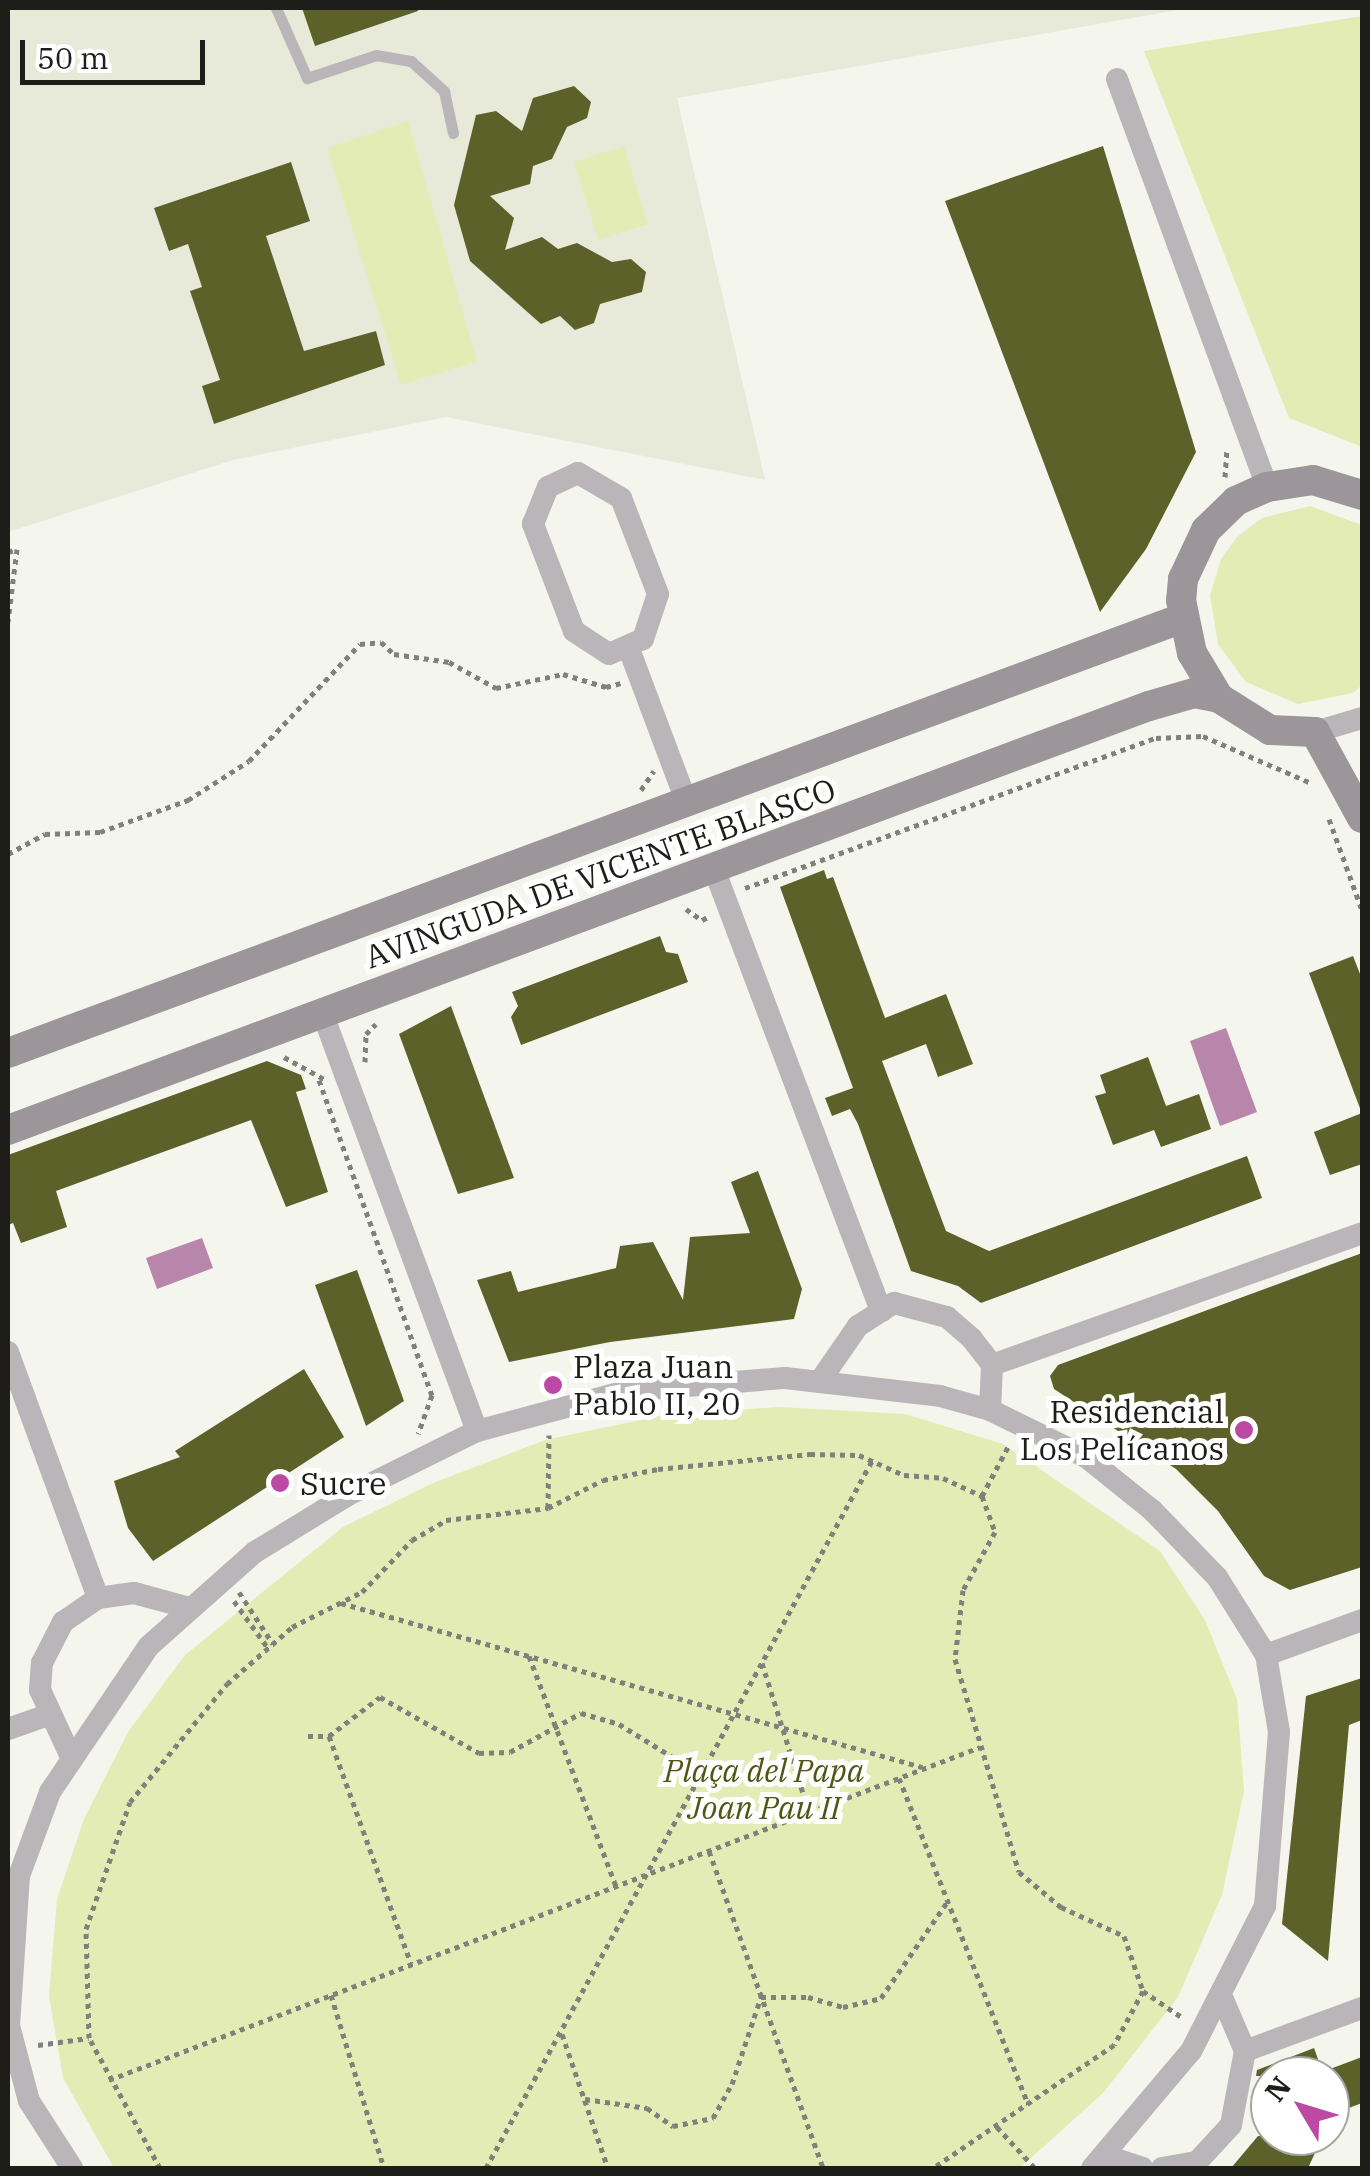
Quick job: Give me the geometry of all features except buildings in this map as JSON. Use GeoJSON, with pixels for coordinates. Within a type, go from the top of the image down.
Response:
{"type":"FeatureCollection","features":[{"type":"Feature","properties":{"kind":"street"},"geometry":{"type":"LineString","coordinates":[[1117,79],[1267,487]]}},
{"type":"Feature","properties":{"kind":"street"},"geometry":{"type":"LineString","coordinates":[[589,477],[621,498],[658,594],[655,619],[630,649],[609,654],[574,631],[534,524],[548,487],[562,478],[589,477]]}},
{"type":"Feature","properties":{"kind":"street"},"geometry":{"type":"LineString","coordinates":[[1362,494],[1313,480],[1267,487],[1236,501],[1206,530],[1183,579],[1184,618],[1192,653],[1219,698],[1270,730],[1315,732],[1362,718]]}},
{"type":"Feature","properties":{"kind":"street","name":"AVINGUDA DE VICENTE BLASCO"},"geometry":{"type":"LineString","coordinates":[[8,1053],[1184,618]]}},
{"type":"Feature","properties":{"kind":"street"},"geometry":{"type":"LineString","coordinates":[[630,649],[686,801]]}},
{"type":"Feature","properties":{"kind":"street","name":"AVINGUDA DE VICENTE BLASCO"},"geometry":{"type":"LineString","coordinates":[[8,1130],[1149,706],[1194,693],[1219,698]]}},
{"type":"Feature","properties":{"kind":"street"},"geometry":{"type":"LineString","coordinates":[[1315,732],[1362,818]]}},
{"type":"Feature","properties":{"kind":"street"},"geometry":{"type":"LineString","coordinates":[[714,869],[881,1312]]}},
{"type":"Feature","properties":{"kind":"street"},"geometry":{"type":"LineString","coordinates":[[322,1012],[477,1431]]}},
{"type":"Feature","properties":{"kind":"street"},"geometry":{"type":"LineString","coordinates":[[992,1365],[1362,1233]]}},
{"type":"Feature","properties":{"kind":"street"},"geometry":{"type":"LineString","coordinates":[[820,1381],[858,1326],[894,1303],[948,1317],[992,1365],[990,1410]]}},
{"type":"Feature","properties":{"kind":"street"},"geometry":{"type":"LineString","coordinates":[[8,1352],[98,1598]]}},
{"type":"Feature","properties":{"kind":"street"},"geometry":{"type":"LineString","coordinates":[[72,2168],[18,2106],[10,1959],[20,1876],[50,1792],[149,1646],[223,1576],[348,1495],[477,1431],[626,1391],[725,1379],[820,1381],[903,1389],[990,1410],[1086,1457],[1152,1510],[1217,1577],[1266,1655],[1279,1732],[1265,1906],[1202,2031],[1098,2162]]}},
{"type":"Feature","properties":{"kind":"street"},"geometry":{"type":"LineString","coordinates":[[71,1757],[48,1715],[42,1662],[63,1622],[98,1598],[134,1593],[190,1608]]}},
{"type":"Feature","properties":{"kind":"street"},"geometry":{"type":"LineString","coordinates":[[1266,1655],[1362,1620]]}},
{"type":"Feature","properties":{"kind":"street"},"geometry":{"type":"LineString","coordinates":[[8,1729],[48,1715]]}},
{"type":"Feature","properties":{"kind":"street"},"geometry":{"type":"LineString","coordinates":[[1162,2168],[1198,2165],[1231,2124],[1245,2052],[1222,1997]]}},
{"type":"Feature","properties":{"kind":"street"},"geometry":{"type":"LineString","coordinates":[[1245,2052],[1362,2008]]}},
{"type":"Feature","properties":{"kind":"street"},"geometry":{"type":"LineString","coordinates":[[1098,2162],[1142,2168]]}},
{"type":"Feature","properties":{"kind":"lane"},"geometry":{"type":"LineString","coordinates":[[276,8],[306,78],[376,55],[411,61],[444,92],[453,133]]}},
{"type":"Feature","properties":{"kind":"path"},"geometry":{"type":"LineString","coordinates":[[1214,491],[1224,481],[1227,449],[1249,437]]}},
{"type":"Feature","properties":{"kind":"path"},"geometry":{"type":"LineString","coordinates":[[8,552],[17,549],[8,621]]}},
{"type":"Feature","properties":{"kind":"path"},"geometry":{"type":"LineString","coordinates":[[8,854],[45,834],[100,832],[188,800],[248,761],[360,644],[381,642],[394,654],[448,662],[496,688],[564,674],[606,686],[640,679]]}},
{"type":"Feature","properties":{"kind":"path"},"geometry":{"type":"LineString","coordinates":[[669,915],[687,908],[702,920],[744,902],[744,888],[1156,738],[1203,736],[1254,764],[1290,773],[1318,794]]}},
{"type":"Feature","properties":{"kind":"path"},"geometry":{"type":"LineString","coordinates":[[638,794],[649,773],[672,764]]}},
{"type":"Feature","properties":{"kind":"path"},"geometry":{"type":"LineString","coordinates":[[1324,804],[1362,910]]}},
{"type":"Feature","properties":{"kind":"path"},"geometry":{"type":"LineString","coordinates":[[319,1080],[362,1068],[370,1056],[366,1034],[380,1020]]}},
{"type":"Feature","properties":{"kind":"path"},"geometry":{"type":"LineString","coordinates":[[267,1064],[285,1057],[302,1062],[319,1080],[432,1395],[425,1426],[412,1442]]}},
{"type":"Feature","properties":{"kind":"path"},"geometry":{"type":"LineString","coordinates":[[548,1508],[550,1412]]}},
{"type":"Feature","properties":{"kind":"path"},"geometry":{"type":"LineString","coordinates":[[982,1496],[1019,1424]]}},
{"type":"Feature","properties":{"kind":"path"},"geometry":{"type":"LineString","coordinates":[[160,2168],[89,2038],[86,1929],[130,1802],[186,1730],[270,1646],[362,1592],[412,1540],[446,1520],[548,1508],[603,1480],[676,1466],[810,1454],[872,1461],[904,1475],[943,1478],[982,1496],[996,1532],[963,1590],[955,1659],[1018,1872],[1062,1908],[1124,1936],[1143,1992],[1202,2031]]}},
{"type":"Feature","properties":{"kind":"path"},"geometry":{"type":"LineString","coordinates":[[486,2168],[872,1461]]}},
{"type":"Feature","properties":{"kind":"path"},"geometry":{"type":"LineString","coordinates":[[223,1576],[270,1646]]}},
{"type":"Feature","properties":{"kind":"path"},"geometry":{"type":"LineString","coordinates":[[340,1603],[925,1768]]}},
{"type":"Feature","properties":{"kind":"path"},"geometry":{"type":"LineString","coordinates":[[529,1656],[616,1886]]}},
{"type":"Feature","properties":{"kind":"path"},"geometry":{"type":"LineString","coordinates":[[762,1663],[809,1812]]}},
{"type":"Feature","properties":{"kind":"path"},"geometry":{"type":"LineString","coordinates":[[308,1736],[329,1736],[380,1697],[479,1752],[510,1752],[581,1713],[619,1724],[702,1775]]}},
{"type":"Feature","properties":{"kind":"path"},"geometry":{"type":"LineString","coordinates":[[329,1736],[411,1964]]}},
{"type":"Feature","properties":{"kind":"path"},"geometry":{"type":"LineString","coordinates":[[109,2080],[980,1747]]}},
{"type":"Feature","properties":{"kind":"path"},"geometry":{"type":"LineString","coordinates":[[899,1778],[1028,2104]]}},
{"type":"Feature","properties":{"kind":"path"},"geometry":{"type":"LineString","coordinates":[[708,1851],[823,2168]]}},
{"type":"Feature","properties":{"kind":"path"},"geometry":{"type":"LineString","coordinates":[[762,1997],[808,1996],[843,2007],[882,1998],[948,1901]]}},
{"type":"Feature","properties":{"kind":"path"},"geometry":{"type":"LineString","coordinates":[[933,2168],[1114,2045],[1143,1992]]}},
{"type":"Feature","properties":{"kind":"path"},"geometry":{"type":"LineString","coordinates":[[331,1995],[384,2168]]}},
{"type":"Feature","properties":{"kind":"path"},"geometry":{"type":"LineString","coordinates":[[584,2100],[648,2108],[674,2126],[713,2118],[732,2084],[762,1997]]}},
{"type":"Feature","properties":{"kind":"path"},"geometry":{"type":"LineString","coordinates":[[562,2033],[608,2168]]}},
{"type":"Feature","properties":{"kind":"path"},"geometry":{"type":"LineString","coordinates":[[15,2048],[89,2038]]}},
{"type":"Feature","properties":{"kind":"path"},"geometry":{"type":"LineString","coordinates":[[997,2127],[1034,2168]]}},
{"type":"Feature","properties":{"kind":"shaded area"},"geometry":{"type":"Polygon","coordinates":[[[8,8],[1189,8],[677,98],[765,480],[446,417],[233,460],[8,532],[8,8]]]}},
{"type":"Feature","properties":{"kind":"shaded area"},"geometry":{"type":"Polygon","coordinates":[[[1226,1028],[1257,1112],[1220,1126],[1190,1041],[1226,1028]]]}},
{"type":"Feature","properties":{"kind":"shaded area"},"geometry":{"type":"Polygon","coordinates":[[[202,1238],[213,1268],[157,1289],[146,1258],[202,1238]]]}},
{"type":"Feature","properties":{"kind":"green space"},"geometry":{"type":"Polygon","coordinates":[[[1362,16],[1362,447],[1289,418],[1144,51],[1362,16]]]}},
{"type":"Feature","properties":{"kind":"green space"},"geometry":{"type":"Polygon","coordinates":[[[408,121],[477,361],[401,385],[327,148],[408,121]]]}},
{"type":"Feature","properties":{"kind":"green space"},"geometry":{"type":"Polygon","coordinates":[[[624,146],[648,224],[598,240],[574,162],[624,146]]]}},
{"type":"Feature","properties":{"kind":"green space"},"geometry":{"type":"Polygon","coordinates":[[[1310,506],[1362,525],[1362,685],[1353,693],[1298,704],[1246,682],[1218,644],[1210,595],[1221,559],[1237,537],[1262,518],[1310,506]]]}},
{"type":"Feature","properties":{"kind":"green space","name":"Plaça del Papa Joan Pau II"},"geometry":{"type":"Polygon","coordinates":[[[780,1407],[905,1414],[1003,1444],[1160,1551],[1205,1620],[1237,1699],[1244,1791],[1222,1895],[1178,1997],[1103,2093],[1020,2168],[114,2168],[63,2078],[49,1996],[57,1899],[84,1819],[128,1732],[185,1655],[343,1527],[433,1483],[545,1440],[664,1415],[780,1407]]]}},
{"type":"Feature","properties":{"kind":"place","name":"Plaza Juan Pablo II, 20"},"geometry":{"type":"Point","coordinates":[553,1385]}},
{"type":"Feature","properties":{"kind":"place","name":"Residencial Los Pelícanos"},"geometry":{"type":"Point","coordinates":[1244,1430]}},
{"type":"Feature","properties":{"kind":"place","name":"Sucre"},"geometry":{"type":"Point","coordinates":[280,1483]}}]}
